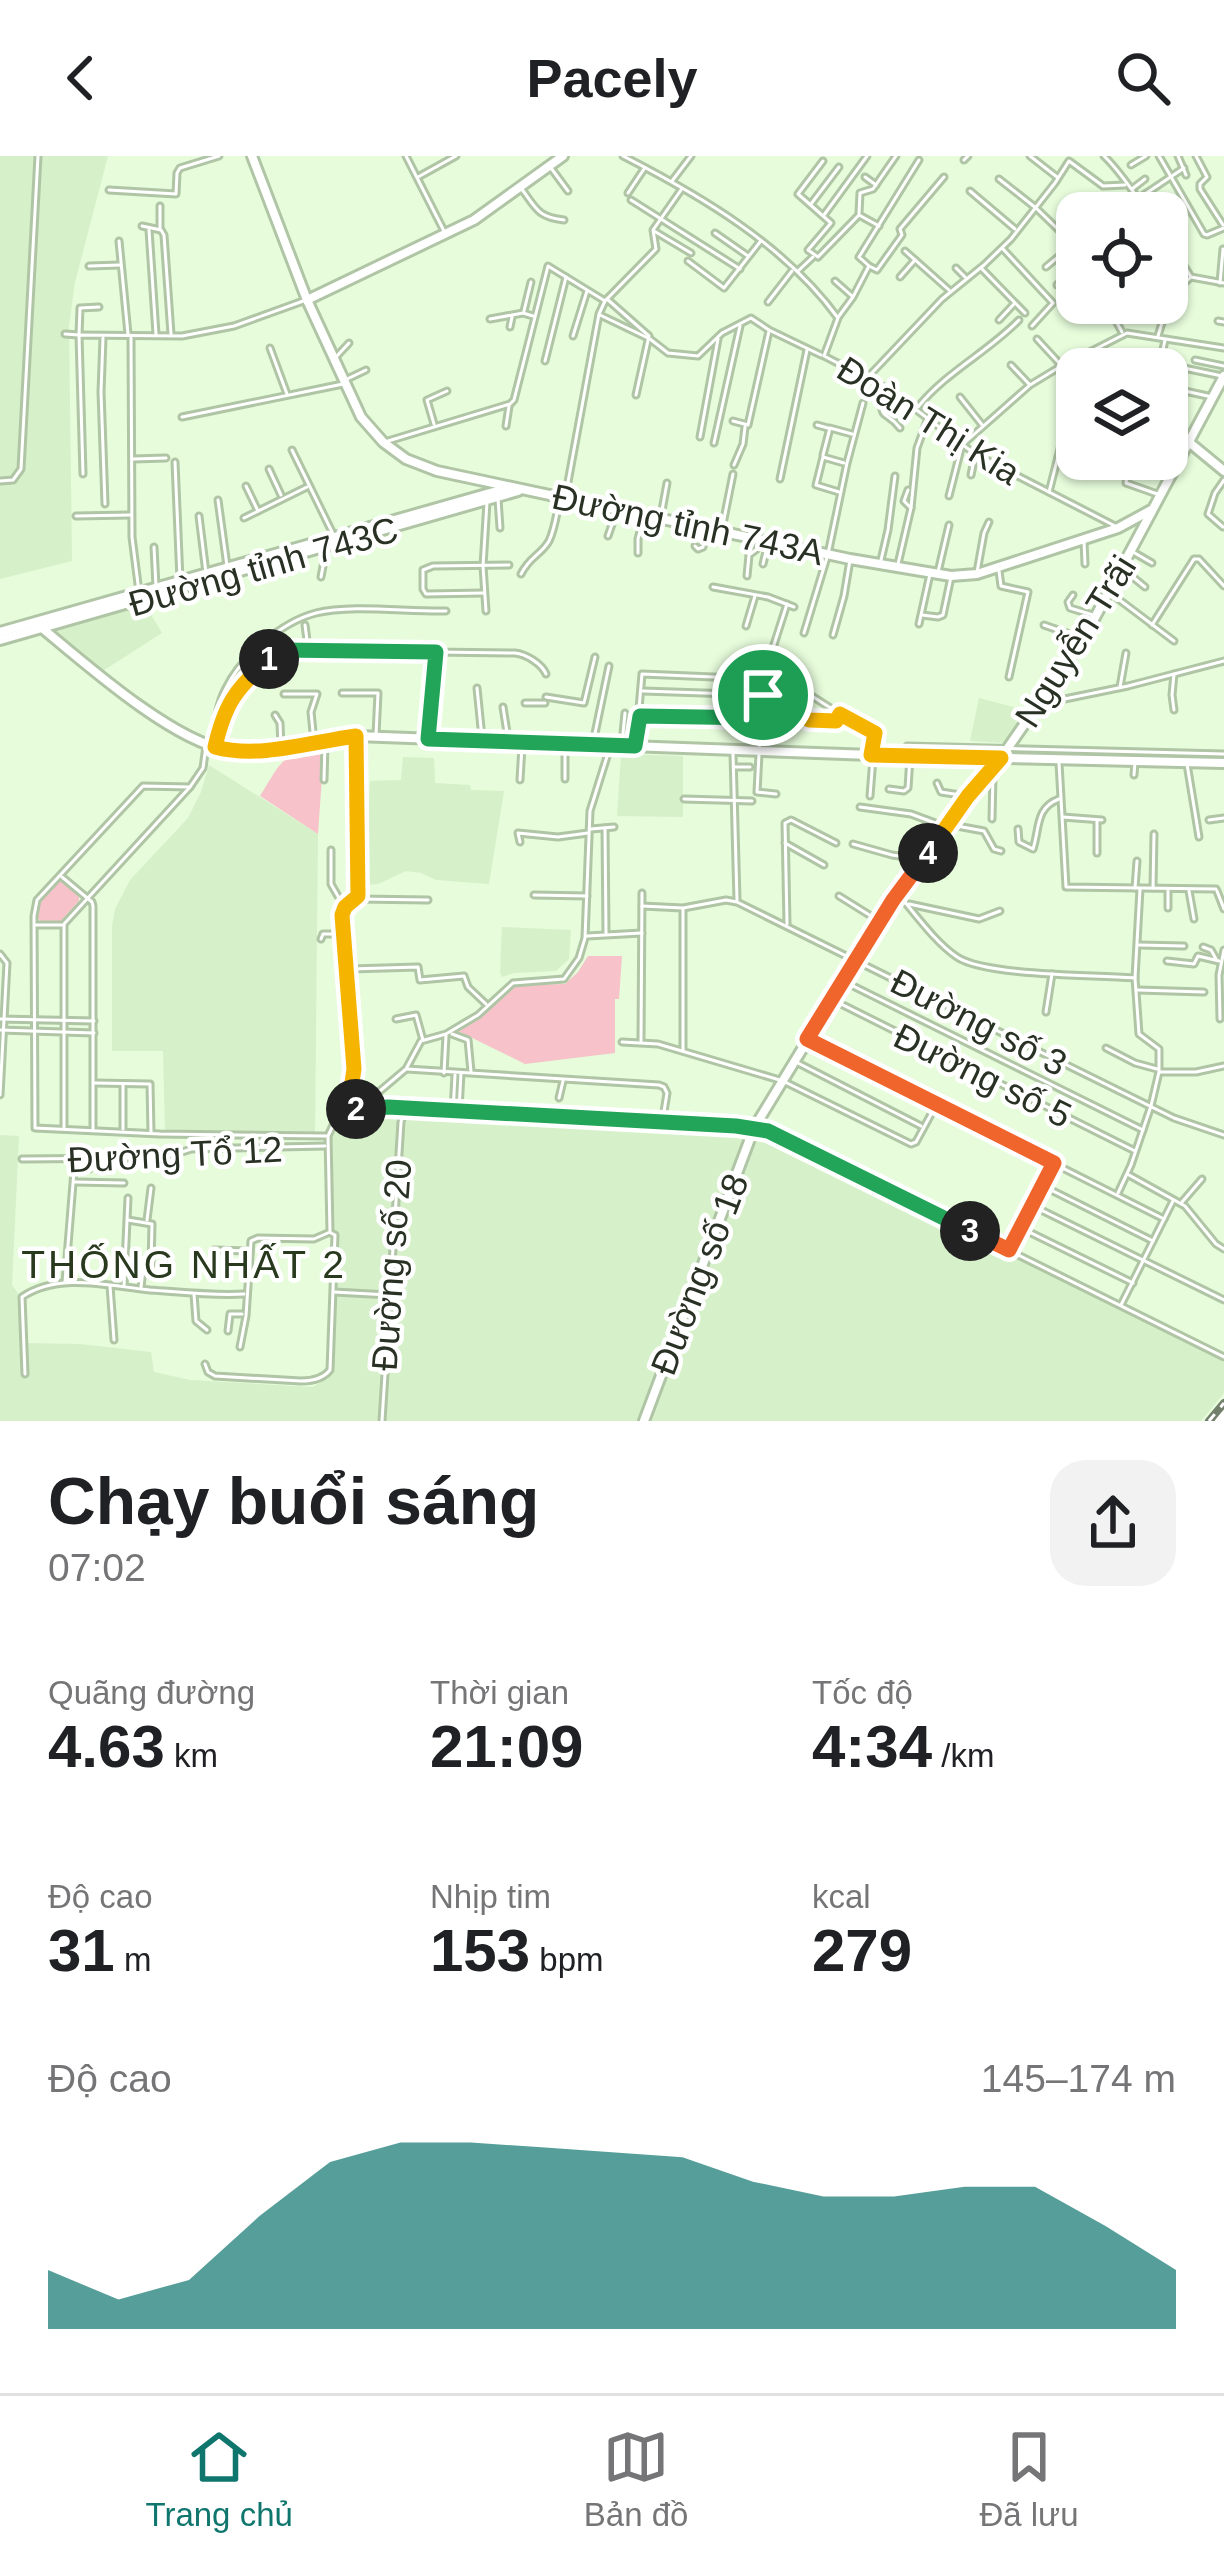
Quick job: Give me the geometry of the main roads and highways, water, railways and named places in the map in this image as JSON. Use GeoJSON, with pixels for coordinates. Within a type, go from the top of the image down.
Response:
{"type":"FeatureCollection","features":[{"type":"Feature","properties":{"kind":"main road","name":"Đường tỉnh 743A"},"geometry":{"type":"LineString","coordinates":[[252,156],[307,300],[361,417],[383,442],[414,464],[498,492],[525,489],[850,559],[951,576],[977,574],[1084,541],[1153,509],[1218,395],[1224,376]]}},
{"type":"Feature","properties":{"kind":"main road"},"geometry":{"type":"LineString","coordinates":[[307,300],[474,220],[563,156]]}},
{"type":"Feature","properties":{"kind":"main road"},"geometry":{"type":"LineString","coordinates":[[1191,442],[1224,475]]}},
{"type":"Feature","properties":{"kind":"main road","name":"Đường tỉnh 743C"},"geometry":{"type":"LineString","coordinates":[[39,626],[227,568],[498,492],[525,489]]}},
{"type":"Feature","properties":{"kind":"main road","name":"Đường tỉnh 743C"},"geometry":{"type":"LineString","coordinates":[[0,636],[326,548],[487,501],[498,492]]}},
{"type":"Feature","properties":{"kind":"main road","name":"Nguyễn Trãi"},"geometry":{"type":"LineString","coordinates":[[754,1129],[898,894],[1083,639],[1153,509]]}},
{"type":"Feature","properties":{"kind":"main road"},"geometry":{"type":"LineString","coordinates":[[39,626],[81,662],[185,734],[211,746],[238,750],[356,736],[871,755],[908,751],[1001,758],[1187,762],[1224,758]]}},
{"type":"Feature","properties":{"kind":"main road","name":"Đường số 18"},"geometry":{"type":"LineString","coordinates":[[644,1421],[754,1129]]}},
{"type":"Feature","properties":{"kind":"railway"},"geometry":{"type":"LineString","coordinates":[[1209,1421],[1224,1403]]}},
{"type":"Feature","properties":{"kind":"district","name":"THỐNG NHẤT 2"},"geometry":{"type":"Point","coordinates":[184,1264]}}]}
